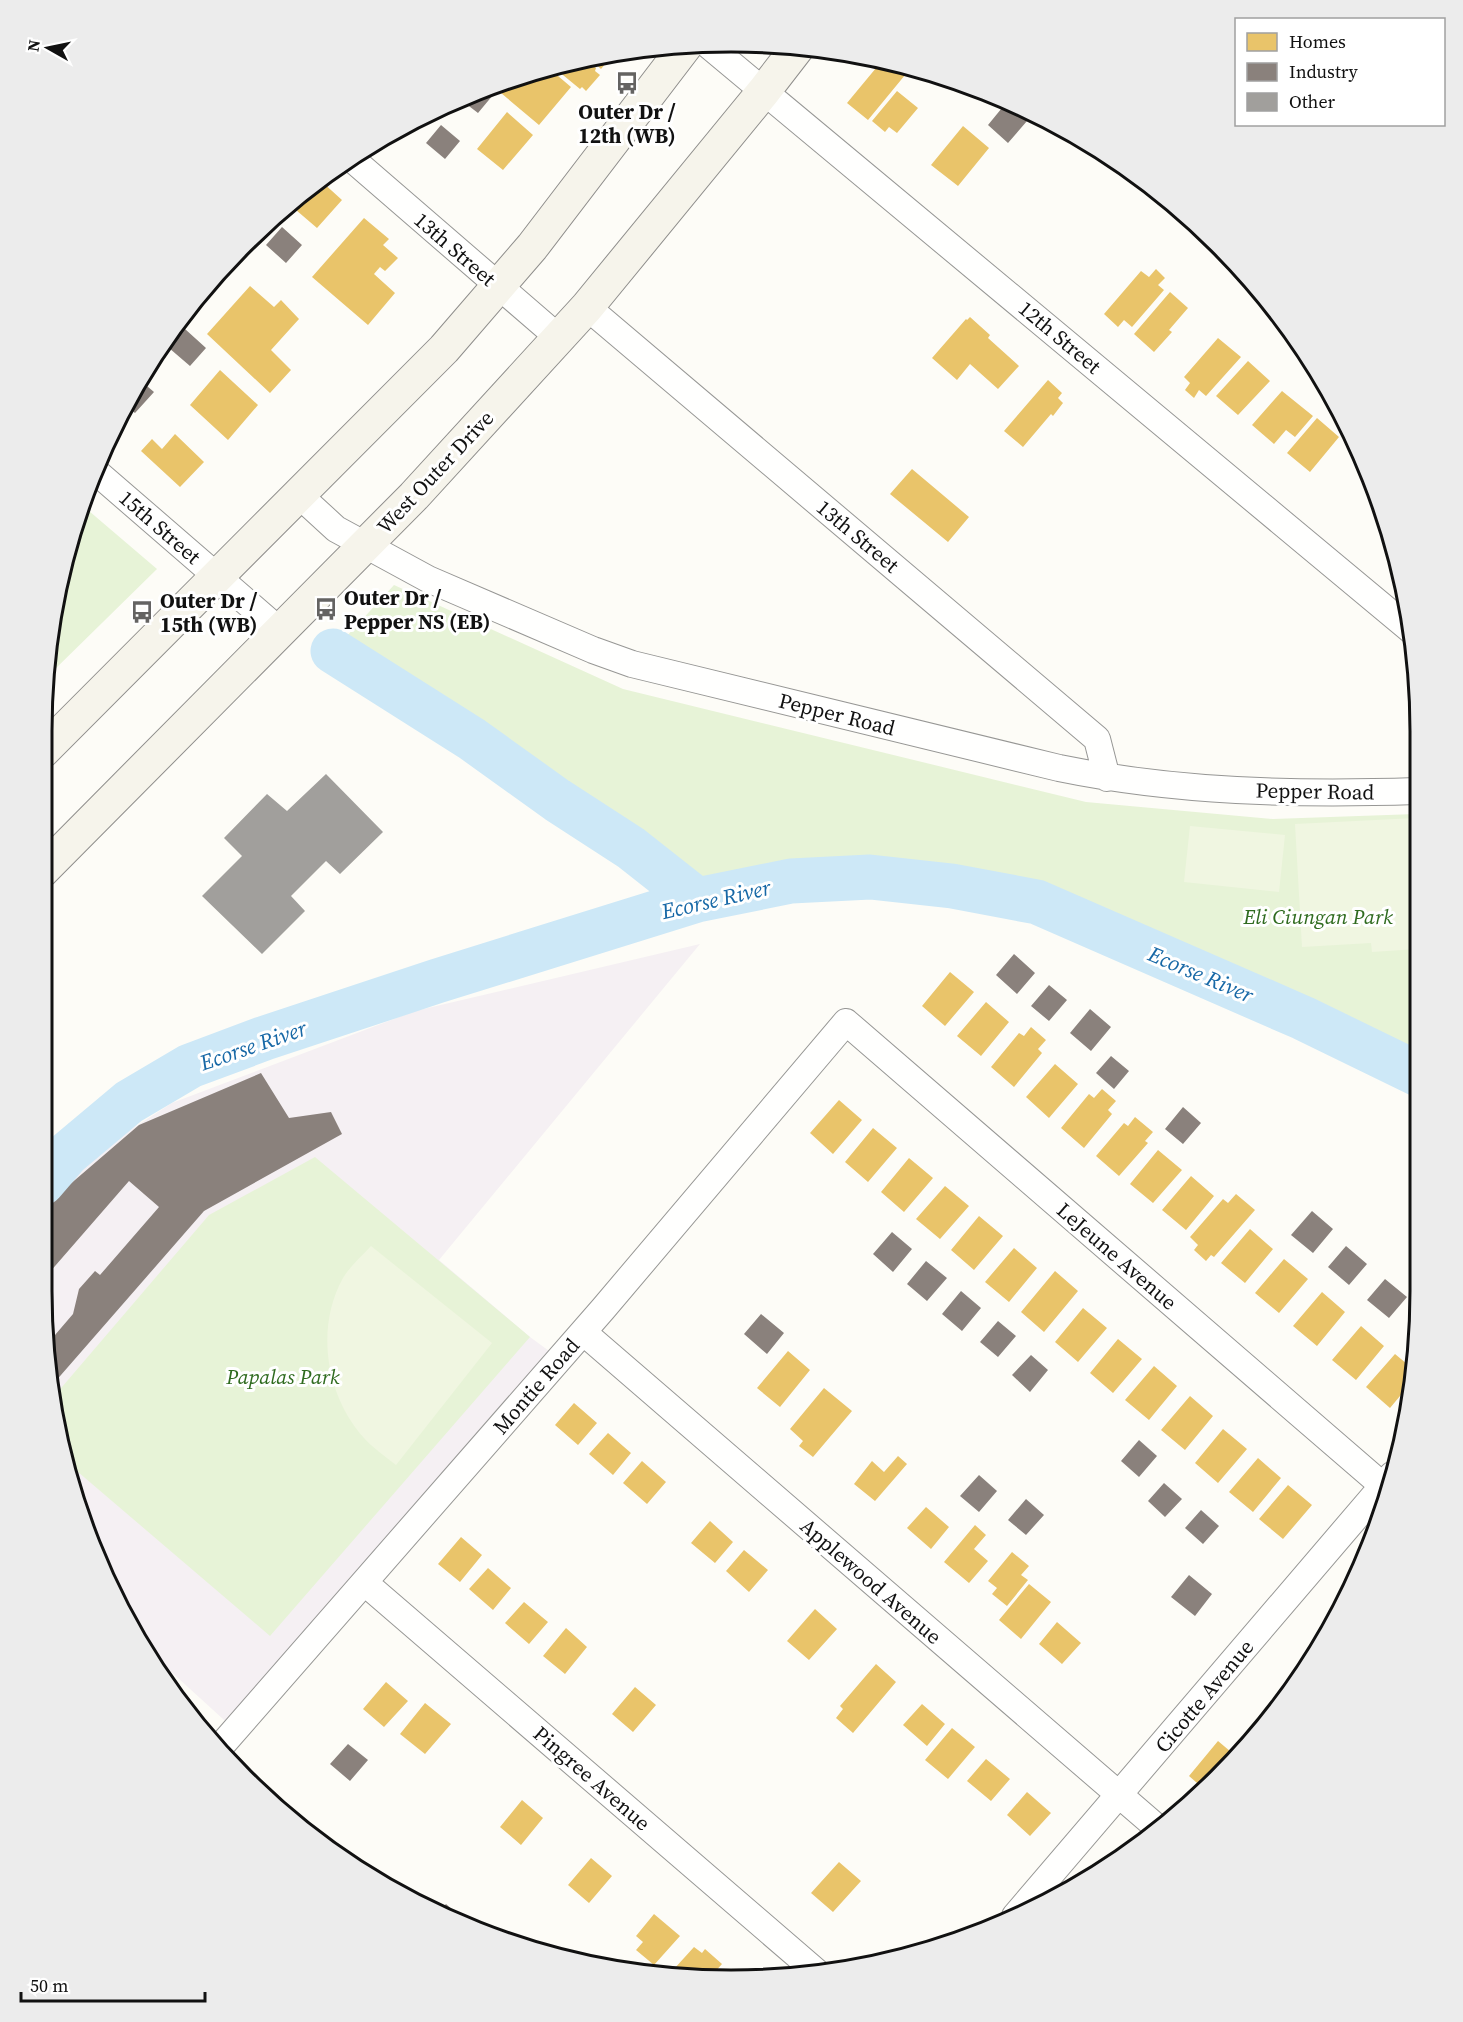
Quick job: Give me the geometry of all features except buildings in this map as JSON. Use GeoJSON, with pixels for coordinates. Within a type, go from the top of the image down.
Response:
{"type":"FeatureCollection","features":[{"type":"Feature","properties":{"kind":"main road"},"geometry":{"type":"LineString","coordinates":[[52,742],[444,350],[532,247],[679,55]]}},
{"type":"Feature","properties":{"kind":"main road","name":"West Outer Drive"},"geometry":{"type":"LineString","coordinates":[[52,861],[414,496],[587,308],[792,55]]}},
{"type":"Feature","properties":{"kind":"street","name":"12th Street"},"geometry":{"type":"LineString","coordinates":[[717,53],[1401,620]]}},
{"type":"Feature","properties":{"kind":"street","name":"13th Street"},"geometry":{"type":"LineString","coordinates":[[358,164],[559,338]]}},
{"type":"Feature","properties":{"kind":"street","name":"13th Street"},"geometry":{"type":"LineString","coordinates":[[587,308],[1097,739],[1107,778]]}},
{"type":"Feature","properties":{"kind":"street","name":"15th Street"},"geometry":{"type":"LineString","coordinates":[[102,477],[280,631]]}},
{"type":"Feature","properties":{"kind":"street","name":"Pepper Road"},"geometry":{"type":"LineString","coordinates":[[299,495],[336,529],[429,579],[593,650],[632,664],[1107,778],[1179,787],[1293,792],[1410,791]]}},
{"type":"Feature","properties":{"kind":"street","name":"Montie Road"},"geometry":{"type":"LineString","coordinates":[[225,1742],[583,1332],[846,1022]]}},
{"type":"Feature","properties":{"kind":"street","name":"LeJeune Avenue"},"geometry":{"type":"LineString","coordinates":[[846,1022],[1383,1480]]}},
{"type":"Feature","properties":{"kind":"street","name":"Applewood Avenue"},"geometry":{"type":"LineString","coordinates":[[583,1332],[1152,1823]]}},
{"type":"Feature","properties":{"kind":"street","name":"Cicotte Avenue"},"geometry":{"type":"LineString","coordinates":[[1028,1901],[1378,1496]]}},
{"type":"Feature","properties":{"kind":"street","name":"Pingree Avenue"},"geometry":{"type":"LineString","coordinates":[[365,1583],[809,1965]]}},
{"type":"Feature","properties":{"kind":"shaded area"},"geometry":{"type":"Polygon","coordinates":[[[700,944],[439,1260],[530,1337],[560,1359],[235,1730],[167,1668],[143,1630],[123,1591],[104,1550],[89,1509],[76,1466],[58,1379],[52,1290],[52,1198],[96,1152],[172,1103],[415,1011],[700,944]]]}},
{"type":"Feature","properties":{"kind":"green space"},"geometry":{"type":"Polygon","coordinates":[[[90,511],[157,569],[56,668],[66,599],[90,511]]]}},
{"type":"Feature","properties":{"kind":"green space","name":"Eli Ciungan Park"},"geometry":{"type":"Polygon","coordinates":[[[394,585],[623,689],[1086,802],[1273,819],[1410,814],[1410,1070],[1303,1018],[1037,902],[952,886],[870,877],[791,881],[697,900],[631,848],[472,739],[333,651],[394,585]]]}},
{"type":"Feature","properties":{"kind":"green space"},"geometry":{"type":"Polygon","coordinates":[[[1410,818],[1410,949],[1372,952],[1371,943],[1302,947],[1295,824],[1410,818]]]}},
{"type":"Feature","properties":{"kind":"green space"},"geometry":{"type":"Polygon","coordinates":[[[1190,826],[1285,835],[1279,892],[1184,882],[1190,826]]]}},
{"type":"Feature","properties":{"kind":"green space","name":"Papalas Park"},"geometry":{"type":"Polygon","coordinates":[[[315,1157],[530,1337],[270,1636],[78,1472],[60,1389],[209,1215],[315,1157]]]}},
{"type":"Feature","properties":{"kind":"green space"},"geometry":{"type":"Polygon","coordinates":[[[371,1246],[492,1343],[396,1465],[375,1449],[351,1421],[333,1382],[329,1361],[327,1340],[334,1298],[343,1278],[371,1246]]]}},
{"type":"Feature","properties":{"kind":"waterway"},"geometry":{"type":"LineString","coordinates":[[333,651],[472,739],[557,800],[631,848],[697,900]]}},
{"type":"Feature","properties":{"kind":"waterway","name":"Ecorse River"},"geometry":{"type":"LineString","coordinates":[[52,1171],[67,1154],[129,1102],[190,1066],[265,1038],[437,981],[697,900],[791,881],[870,877],[952,886],[1037,902],[1303,1018],[1410,1070]]}},
{"type":"Feature","properties":{"kind":"place","name":"Outer Dr / 12th (WB)"},"geometry":{"type":"Point","coordinates":[627,83]}},
{"type":"Feature","properties":{"kind":"place","name":"Outer Dr / Pepper NS (EB)"},"geometry":{"type":"Point","coordinates":[326,609]}},
{"type":"Feature","properties":{"kind":"place","name":"Outer Dr / 15th (WB)"},"geometry":{"type":"Point","coordinates":[142,612]}}]}
